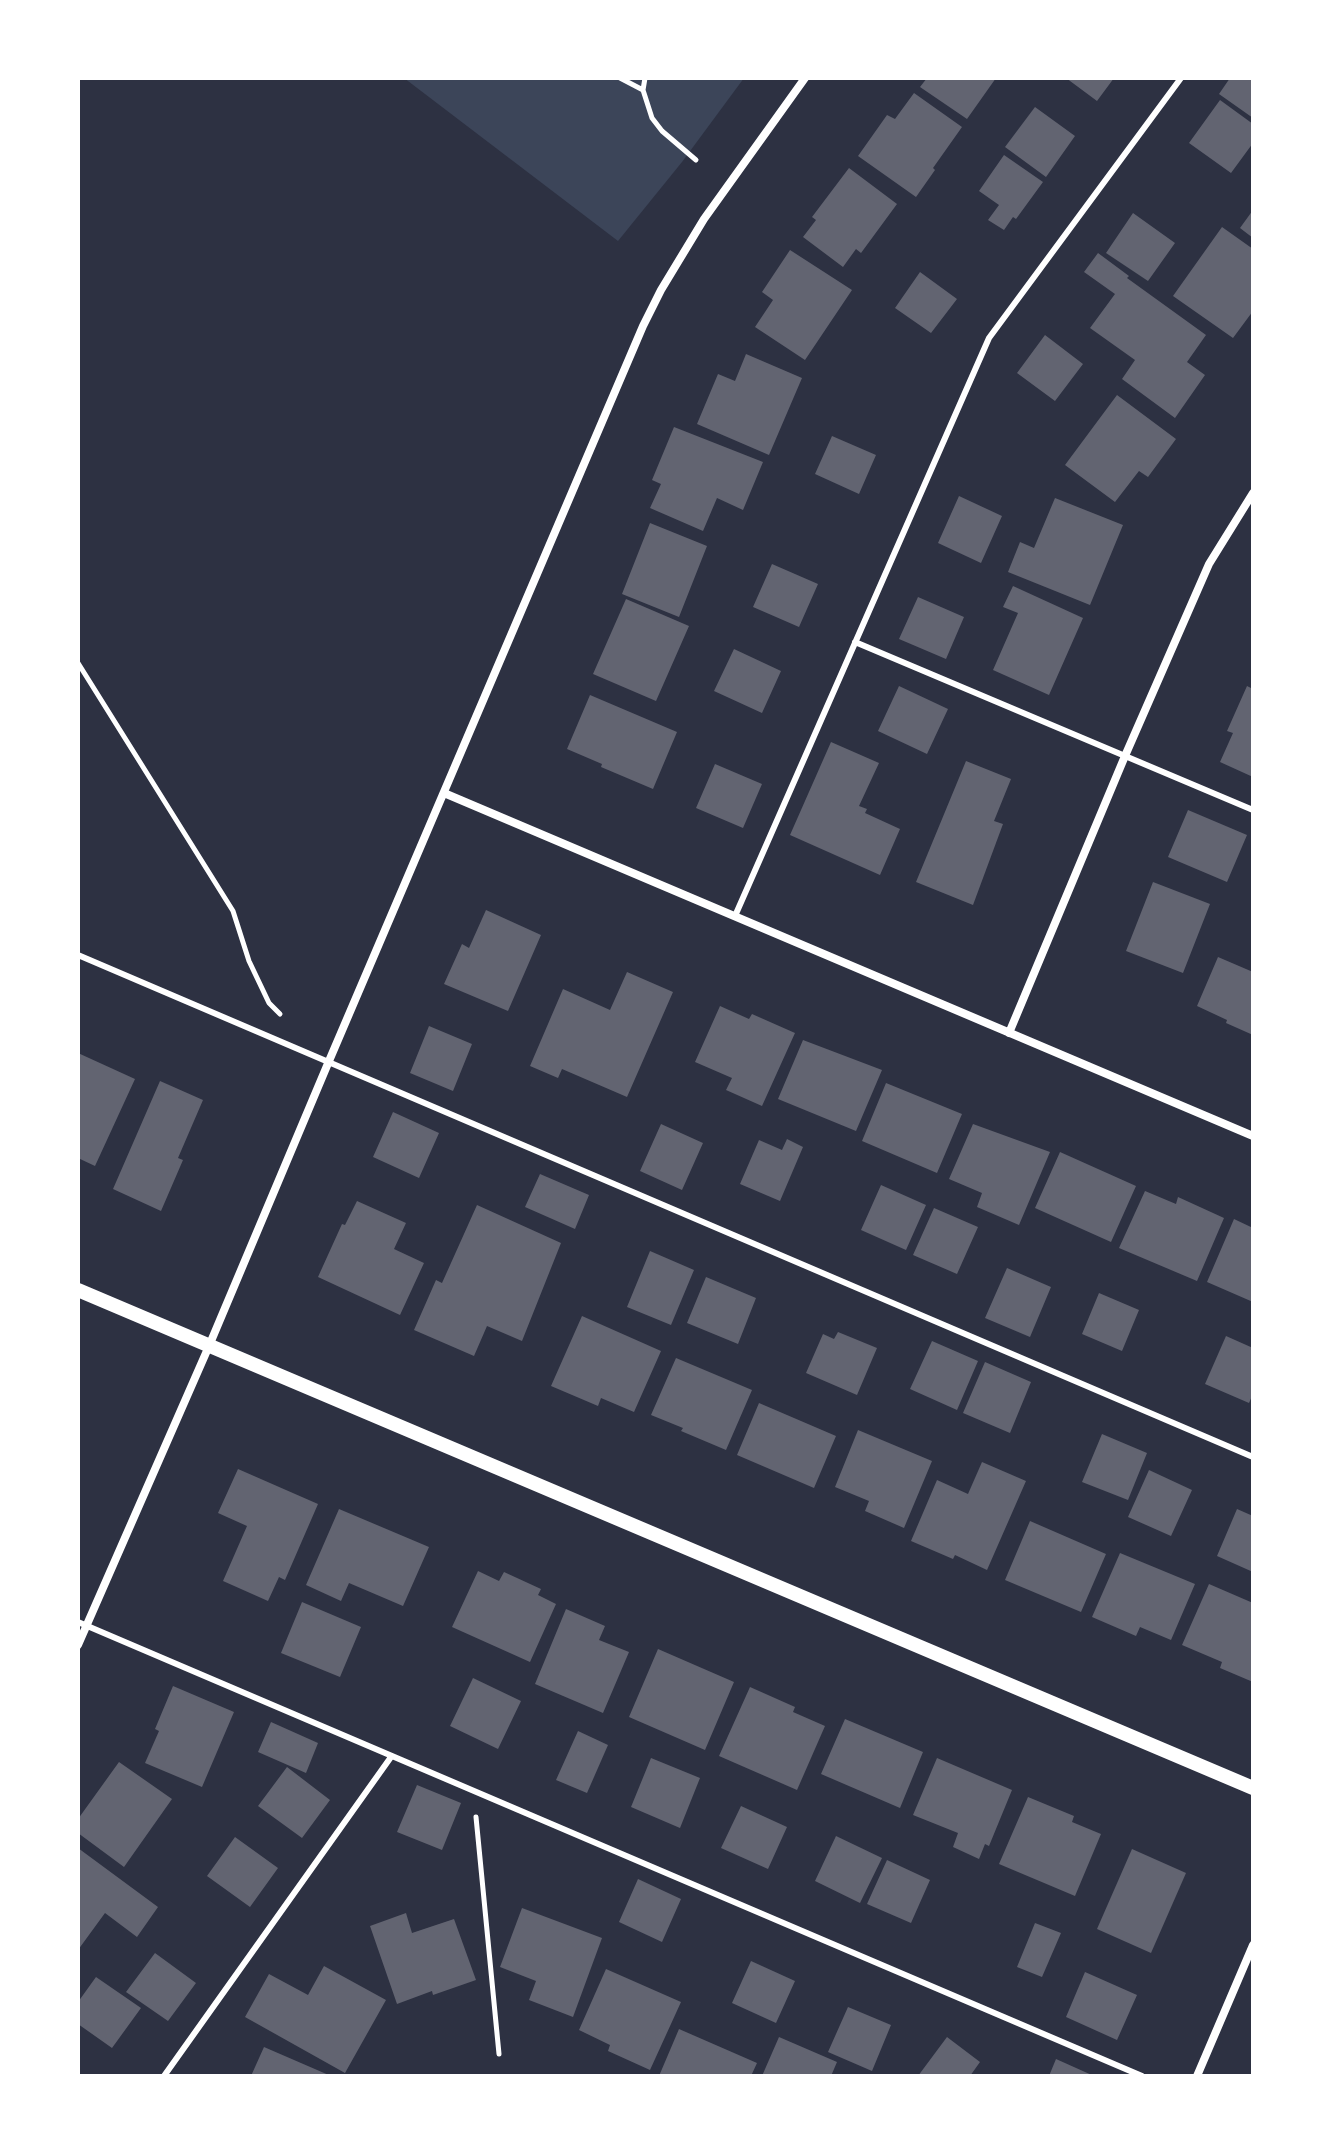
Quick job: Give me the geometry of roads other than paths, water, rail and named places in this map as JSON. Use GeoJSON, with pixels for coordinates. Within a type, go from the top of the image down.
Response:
{"type":"FeatureCollection","features":[{"type":"Feature","properties":{"kind":"street"},"geometry":{"type":"LineString","coordinates":[[78,1645],[661,290],[704,219],[805,78]]}},
{"type":"Feature","properties":{"kind":"street"},"geometry":{"type":"LineString","coordinates":[[1009,1033],[1209,564],[1253,493]]}},
{"type":"Feature","properties":{"kind":"street"},"geometry":{"type":"LineString","coordinates":[[444,793],[1253,1136]]}},
{"type":"Feature","properties":{"kind":"street"},"geometry":{"type":"LineString","coordinates":[[78,1290],[1253,1788]]}},
{"type":"Feature","properties":{"kind":"street"},"geometry":{"type":"LineString","coordinates":[[1197,2076],[1253,1945]]}},
{"type":"Feature","properties":{"kind":"lane"},"geometry":{"type":"LineString","coordinates":[[735,916],[989,338],[1181,78]]}},
{"type":"Feature","properties":{"kind":"lane"},"geometry":{"type":"LineString","coordinates":[[855,642],[1253,810]]}},
{"type":"Feature","properties":{"kind":"lane"},"geometry":{"type":"LineString","coordinates":[[78,955],[1253,1457]]}},
{"type":"Feature","properties":{"kind":"lane"},"geometry":{"type":"LineString","coordinates":[[78,1622],[1142,2076]]}},
{"type":"Feature","properties":{"kind":"lane"},"geometry":{"type":"LineString","coordinates":[[164,2076],[391,1757]]}}]}
